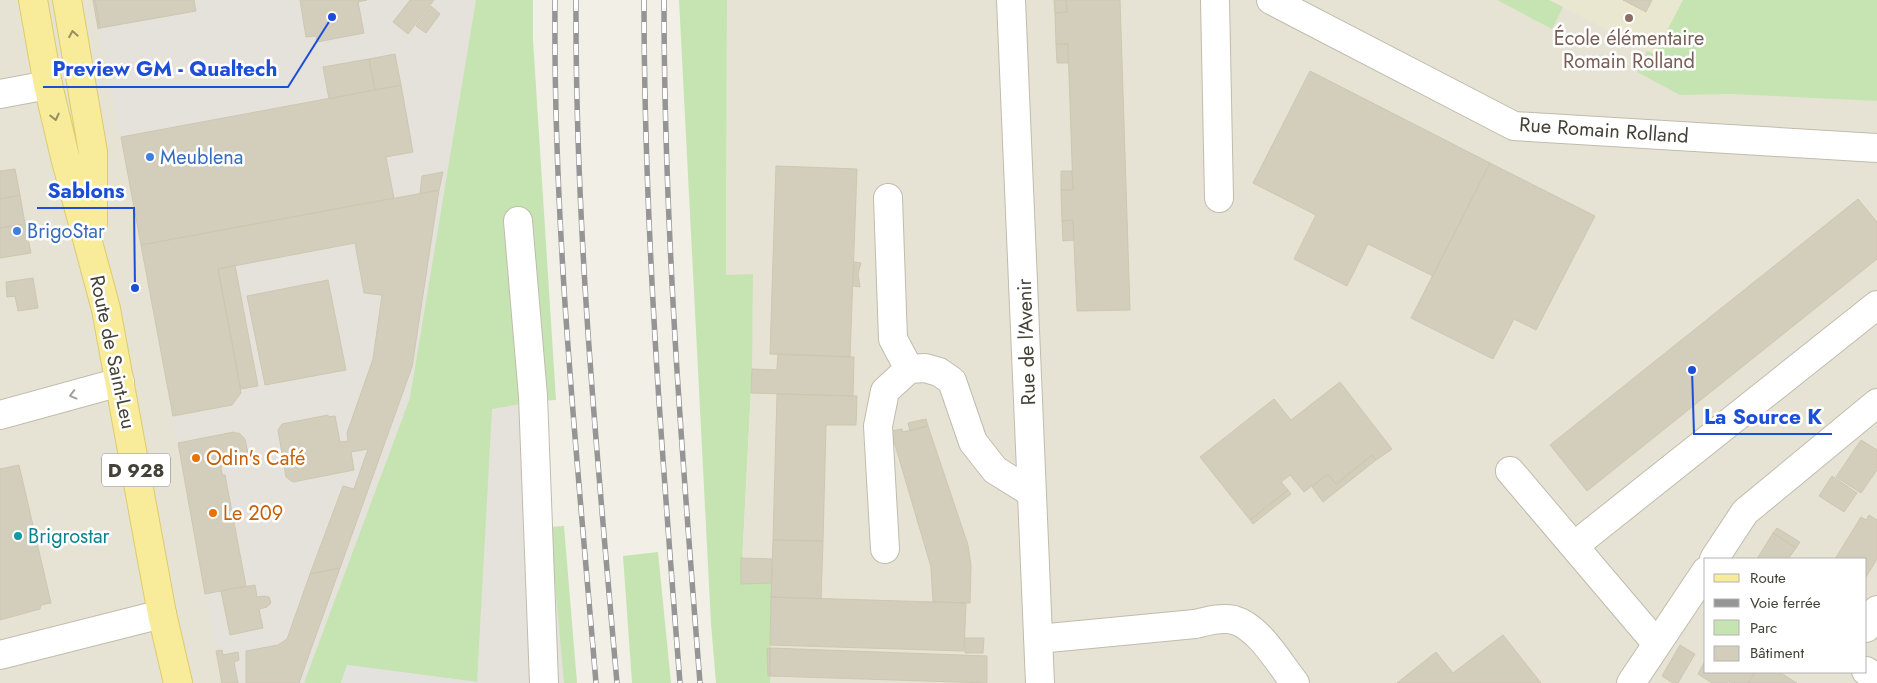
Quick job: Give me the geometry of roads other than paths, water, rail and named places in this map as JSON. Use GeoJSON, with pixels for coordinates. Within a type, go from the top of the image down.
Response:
{"type":"FeatureCollection","features":[{"type":"Feature","properties":{"kind":"main road","name":"Route de Saint-Leu"},"geometry":{"type":"LineString","coordinates":[[32,0],[64,157],[106,310],[162,614],[178,683]]}},
{"type":"Feature","properties":{"kind":"main road","name":"Route de Saint-Leu"},"geometry":{"type":"LineString","coordinates":[[67,0],[93,152],[93,257]]}},
{"type":"Feature","properties":{"kind":"street","name":"Rue de l'Avenir"},"geometry":{"type":"LineString","coordinates":[[1011,0],[1040,683]]}},
{"type":"Feature","properties":{"kind":"street"},"geometry":{"type":"LineString","coordinates":[[1215,0],[1219,198]]}},
{"type":"Feature","properties":{"kind":"street","name":"Rue Romain Rolland"},"geometry":{"type":"LineString","coordinates":[[1271,0],[1514,126],[1877,148]]}},
{"type":"Feature","properties":{"kind":"street"},"geometry":{"type":"LineString","coordinates":[[0,94],[48,85]]}},
{"type":"Feature","properties":{"kind":"street"},"geometry":{"type":"LineString","coordinates":[[888,198],[893,339],[909,369]]}},
{"type":"Feature","properties":{"kind":"street"},"geometry":{"type":"LineString","coordinates":[[518,221],[533,396],[544,683]]}},
{"type":"Feature","properties":{"kind":"street"},"geometry":{"type":"LineString","coordinates":[[1574,546],[1877,305]]}},
{"type":"Feature","properties":{"kind":"street"},"geometry":{"type":"LineString","coordinates":[[885,549],[878,426],[885,391],[909,369],[925,368],[939,372],[952,381],[973,442],[995,470],[1032,493]]}},
{"type":"Feature","properties":{"kind":"street"},"geometry":{"type":"LineString","coordinates":[[0,415],[120,382]]}},
{"type":"Feature","properties":{"kind":"street"},"geometry":{"type":"LineString","coordinates":[[1715,558],[1745,512],[1877,403]]}},
{"type":"Feature","properties":{"kind":"street"},"geometry":{"type":"LineString","coordinates":[[1510,471],[1657,644]]}},
{"type":"Feature","properties":{"kind":"street"},"geometry":{"type":"LineString","coordinates":[[1630,683],[1704,574]]}},
{"type":"Feature","properties":{"kind":"street"},"geometry":{"type":"LineString","coordinates":[[1867,626],[1877,610]]}},
{"type":"Feature","properties":{"kind":"street"},"geometry":{"type":"LineString","coordinates":[[0,655],[162,614]]}},
{"type":"Feature","properties":{"kind":"street"},"geometry":{"type":"LineString","coordinates":[[1038,639],[1196,624],[1214,620],[1232,620],[1247,626],[1258,636],[1295,683]]}},
{"type":"Feature","properties":{"kind":"railway"},"geometry":{"type":"LineString","coordinates":[[555,0],[555,85],[562,256],[574,427],[596,683]]}},
{"type":"Feature","properties":{"kind":"railway"},"geometry":{"type":"LineString","coordinates":[[576,0],[579,171],[583,256],[595,427],[617,683]]}},
{"type":"Feature","properties":{"kind":"railway"},"geometry":{"type":"LineString","coordinates":[[644,0],[647,171],[655,342],[680,683]]}},
{"type":"Feature","properties":{"kind":"railway"},"geometry":{"type":"LineString","coordinates":[[664,0],[667,171],[675,342],[700,683]]}},
{"type":"Feature","properties":{"kind":"place","name":"Preview GM - Qualtech"},"geometry":{"type":"Point","coordinates":[332,17]}},
{"type":"Feature","properties":{"kind":"place","name":"École élémentaire Romain Rolland"},"geometry":{"type":"Point","coordinates":[1629,18]}},
{"type":"Feature","properties":{"kind":"place","name":"Meublena"},"geometry":{"type":"Point","coordinates":[150,157]}},
{"type":"Feature","properties":{"kind":"place","name":"BrigoStar"},"geometry":{"type":"Point","coordinates":[17,231]}},
{"type":"Feature","properties":{"kind":"place","name":"Sablons"},"geometry":{"type":"Point","coordinates":[135,288]}},
{"type":"Feature","properties":{"kind":"place","name":"La Source K"},"geometry":{"type":"Point","coordinates":[1692,370]}},
{"type":"Feature","properties":{"kind":"place","name":"Odin's Café"},"geometry":{"type":"Point","coordinates":[196,458]}},
{"type":"Feature","properties":{"kind":"place","name":"Le 209"},"geometry":{"type":"Point","coordinates":[213,513]}},
{"type":"Feature","properties":{"kind":"place","name":"Brigrostar"},"geometry":{"type":"Point","coordinates":[18,536]}}]}
